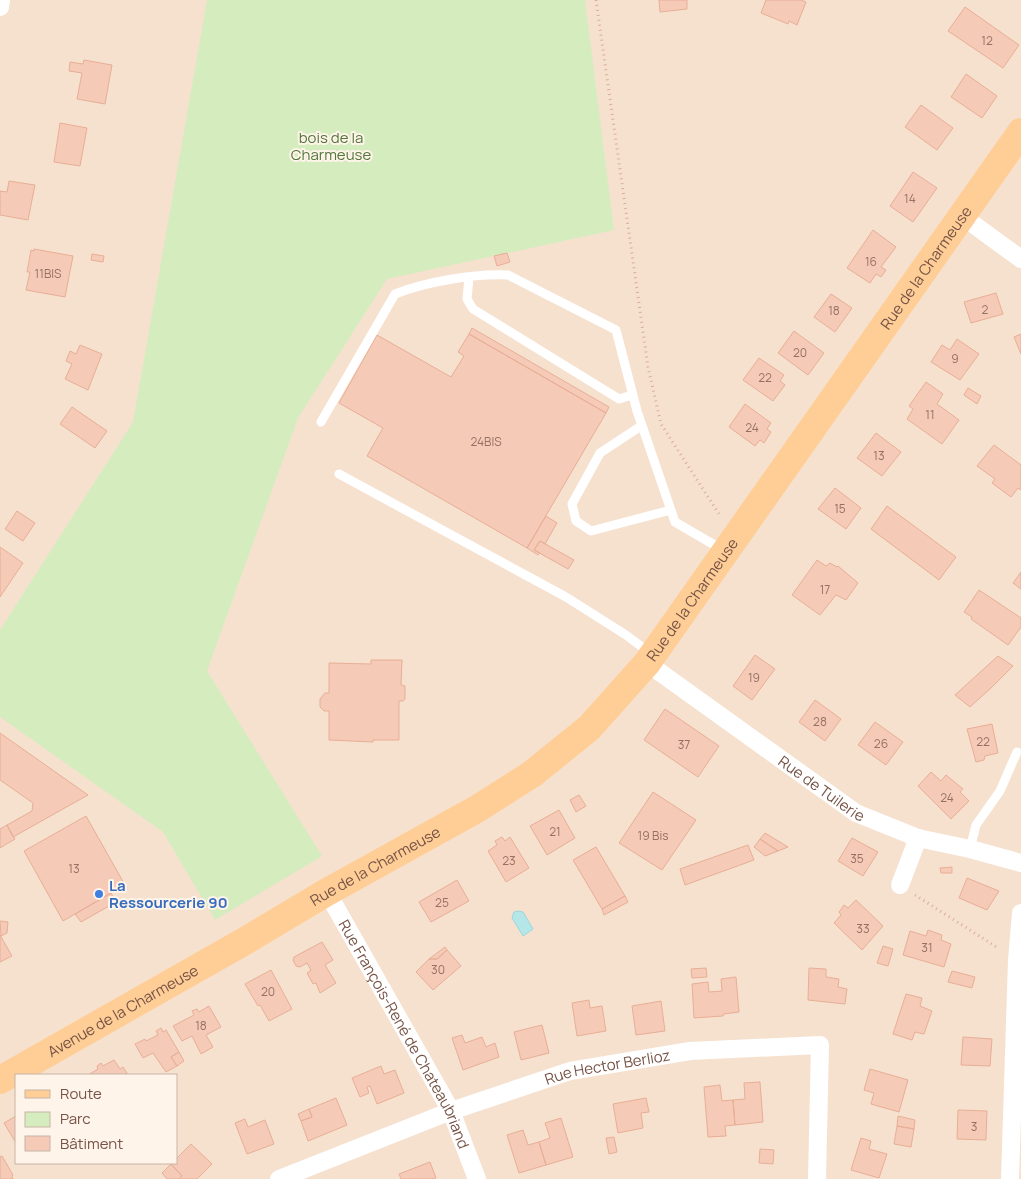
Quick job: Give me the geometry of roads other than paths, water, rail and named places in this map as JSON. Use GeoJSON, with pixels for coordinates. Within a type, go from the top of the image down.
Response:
{"type":"FeatureCollection","features":[{"type":"Feature","properties":{"kind":"main road","name":"Rue de la Charmeuse"},"geometry":{"type":"LineString","coordinates":[[245,941],[327,892],[476,809],[532,774],[589,728],[650,659],[1021,132]]}},
{"type":"Feature","properties":{"kind":"main road","name":"Avenue de la Charmeuse"},"geometry":{"type":"LineString","coordinates":[[0,1080],[245,941]]}},
{"type":"Feature","properties":{"kind":"street"},"geometry":{"type":"LineString","coordinates":[[0,7],[1,0]]}},
{"type":"Feature","properties":{"kind":"street"},"geometry":{"type":"LineString","coordinates":[[962,216],[1021,259]]}},
{"type":"Feature","properties":{"kind":"street","name":"Rue de Tuilerie"},"geometry":{"type":"LineString","coordinates":[[650,659],[856,813],[918,838],[970,848],[1021,863]]}},
{"type":"Feature","properties":{"kind":"street"},"geometry":{"type":"LineString","coordinates":[[900,885],[918,838]]}},
{"type":"Feature","properties":{"kind":"street","name":"Rue François-René de Chateaubriand"},"geometry":{"type":"LineString","coordinates":[[327,892],[452,1111],[477,1179]]}},
{"type":"Feature","properties":{"kind":"street"},"geometry":{"type":"LineString","coordinates":[[1010,1179],[1017,1049],[1017,960],[1021,913]]}},
{"type":"Feature","properties":{"kind":"street","name":"Rue Hector Berlioz"},"geometry":{"type":"LineString","coordinates":[[279,1179],[452,1111],[570,1071],[690,1051],[820,1045],[817,1179]]}},
{"type":"Feature","properties":{"kind":"lane"},"geometry":{"type":"LineString","coordinates":[[321,422],[396,294],[416,286],[469,277],[492,274],[508,275],[616,330],[641,426],[676,522],[730,545]]}},
{"type":"Feature","properties":{"kind":"lane"},"geometry":{"type":"LineString","coordinates":[[469,277],[467,299],[474,309],[618,398],[632,395]]}},
{"type":"Feature","properties":{"kind":"lane"},"geometry":{"type":"LineString","coordinates":[[641,426],[600,453],[572,504],[576,521],[591,531],[671,510]]}},
{"type":"Feature","properties":{"kind":"lane"},"geometry":{"type":"LineString","coordinates":[[339,474],[566,597],[626,635],[650,659]]}},
{"type":"Feature","properties":{"kind":"lane"},"geometry":{"type":"LineString","coordinates":[[970,848],[976,825],[1000,791],[1017,752]]}},
{"type":"Feature","properties":{"kind":"water"},"geometry":{"type":"Polygon","coordinates":[[[514,912],[523,912],[533,929],[523,936],[512,918],[514,912]]]}},
{"type":"Feature","properties":{"kind":"place","name":"La Ressourcerie 90"},"geometry":{"type":"Point","coordinates":[99,894]}},
{"type":"Feature","properties":{"kind":"park label","name":"bois de la Charmeuse"},"geometry":{"type":"Point","coordinates":[331,146]}}]}
